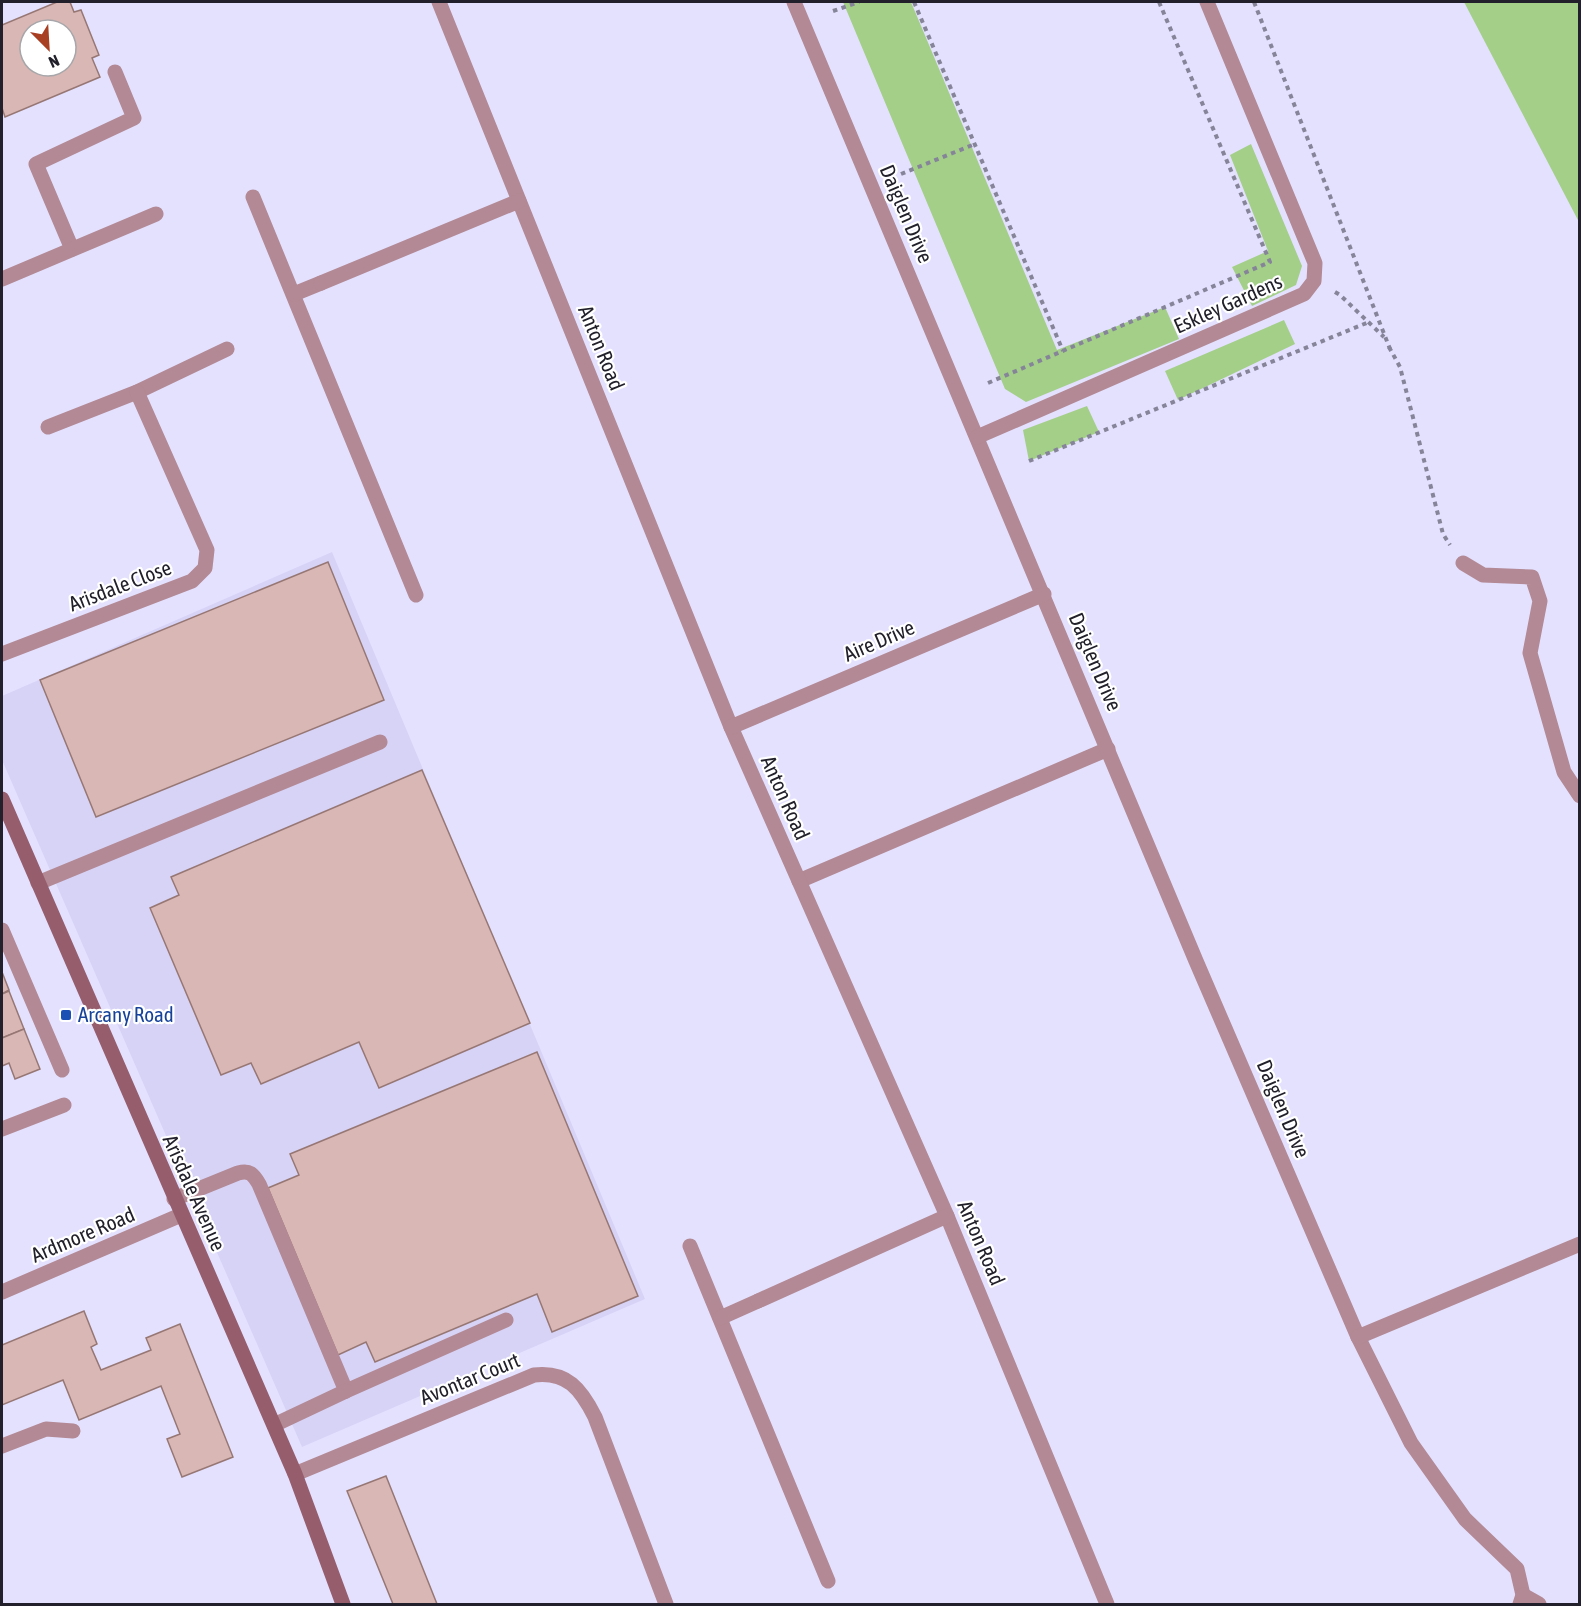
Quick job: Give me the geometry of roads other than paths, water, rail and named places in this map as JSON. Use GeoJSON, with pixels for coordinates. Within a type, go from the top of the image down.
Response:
{"type":"FeatureCollection","features":[{"type":"Feature","properties":{"kind":"street","name":"Anton Road"},"geometry":{"type":"LineString","coordinates":[[439,2],[731,727],[947,1216],[1107,1605]]}},
{"type":"Feature","properties":{"kind":"street","name":"Daiglen Drive"},"geometry":{"type":"LineString","coordinates":[[794,2],[1196,961],[1358,1337],[1410,1443],[1465,1519],[1517,1569],[1522,1600],[1539,1605]]}},
{"type":"Feature","properties":{"kind":"street","name":"Eskley Gardens"},"geometry":{"type":"LineString","coordinates":[[977,437],[1305,294],[1314,281],[1315,263],[1207,2]]}},
{"type":"Feature","properties":{"kind":"street"},"geometry":{"type":"LineString","coordinates":[[72,249],[36,164],[134,118],[116,72]]}},
{"type":"Feature","properties":{"kind":"street"},"geometry":{"type":"LineString","coordinates":[[253,197],[416,595]]}},
{"type":"Feature","properties":{"kind":"street"},"geometry":{"type":"LineString","coordinates":[[294,294],[519,201]]}},
{"type":"Feature","properties":{"kind":"street"},"geometry":{"type":"LineString","coordinates":[[2,279],[156,214]]}},
{"type":"Feature","properties":{"kind":"street"},"geometry":{"type":"LineString","coordinates":[[48,427],[137,392],[227,350]]}},
{"type":"Feature","properties":{"kind":"street","name":"Arisdale Close"},"geometry":{"type":"LineString","coordinates":[[2,654],[192,581],[205,568],[207,550],[137,392]]}},
{"type":"Feature","properties":{"kind":"street"},"geometry":{"type":"LineString","coordinates":[[1463,563],[1484,575],[1532,577],[1540,602],[1530,652],[1564,772],[1580,796]]}},
{"type":"Feature","properties":{"kind":"street","name":"Aire Drive"},"geometry":{"type":"LineString","coordinates":[[731,727],[1044,594]]}},
{"type":"Feature","properties":{"kind":"street"},"geometry":{"type":"LineString","coordinates":[[38,883],[380,742]]}},
{"type":"Feature","properties":{"kind":"street"},"geometry":{"type":"LineString","coordinates":[[799,881],[1108,749]]}},
{"type":"Feature","properties":{"kind":"street","name":"Arisdale Avenue"},"geometry":{"type":"LineString","coordinates":[[2,799],[295,1474],[343,1605]]}},
{"type":"Feature","properties":{"kind":"street"},"geometry":{"type":"LineString","coordinates":[[2,930],[62,1071]]}},
{"type":"Feature","properties":{"kind":"street"},"geometry":{"type":"LineString","coordinates":[[2,1129],[64,1105]]}},
{"type":"Feature","properties":{"kind":"street"},"geometry":{"type":"LineString","coordinates":[[174,1199],[238,1173],[247,1171],[253,1174],[264,1195],[346,1391]]}},
{"type":"Feature","properties":{"kind":"street","name":"Ardmore Road"},"geometry":{"type":"LineString","coordinates":[[2,1292],[181,1215]]}},
{"type":"Feature","properties":{"kind":"street"},"geometry":{"type":"LineString","coordinates":[[720,1317],[947,1216]]}},
{"type":"Feature","properties":{"kind":"street"},"geometry":{"type":"LineString","coordinates":[[1358,1337],[1580,1244]]}},
{"type":"Feature","properties":{"kind":"street"},"geometry":{"type":"LineString","coordinates":[[690,1246],[828,1581]]}},
{"type":"Feature","properties":{"kind":"street"},"geometry":{"type":"LineString","coordinates":[[273,1425],[506,1320]]}},
{"type":"Feature","properties":{"kind":"street","name":"Avontar Court"},"geometry":{"type":"LineString","coordinates":[[295,1474],[534,1375],[550,1373],[568,1380],[584,1396],[590,1406],[666,1605]]}},
{"type":"Feature","properties":{"kind":"street"},"geometry":{"type":"LineString","coordinates":[[2,1446],[46,1429],[73,1431]]}},
{"type":"Feature","properties":{"kind":"place","name":"Arcany Road"},"geometry":{"type":"Point","coordinates":[66,1015]}}]}
